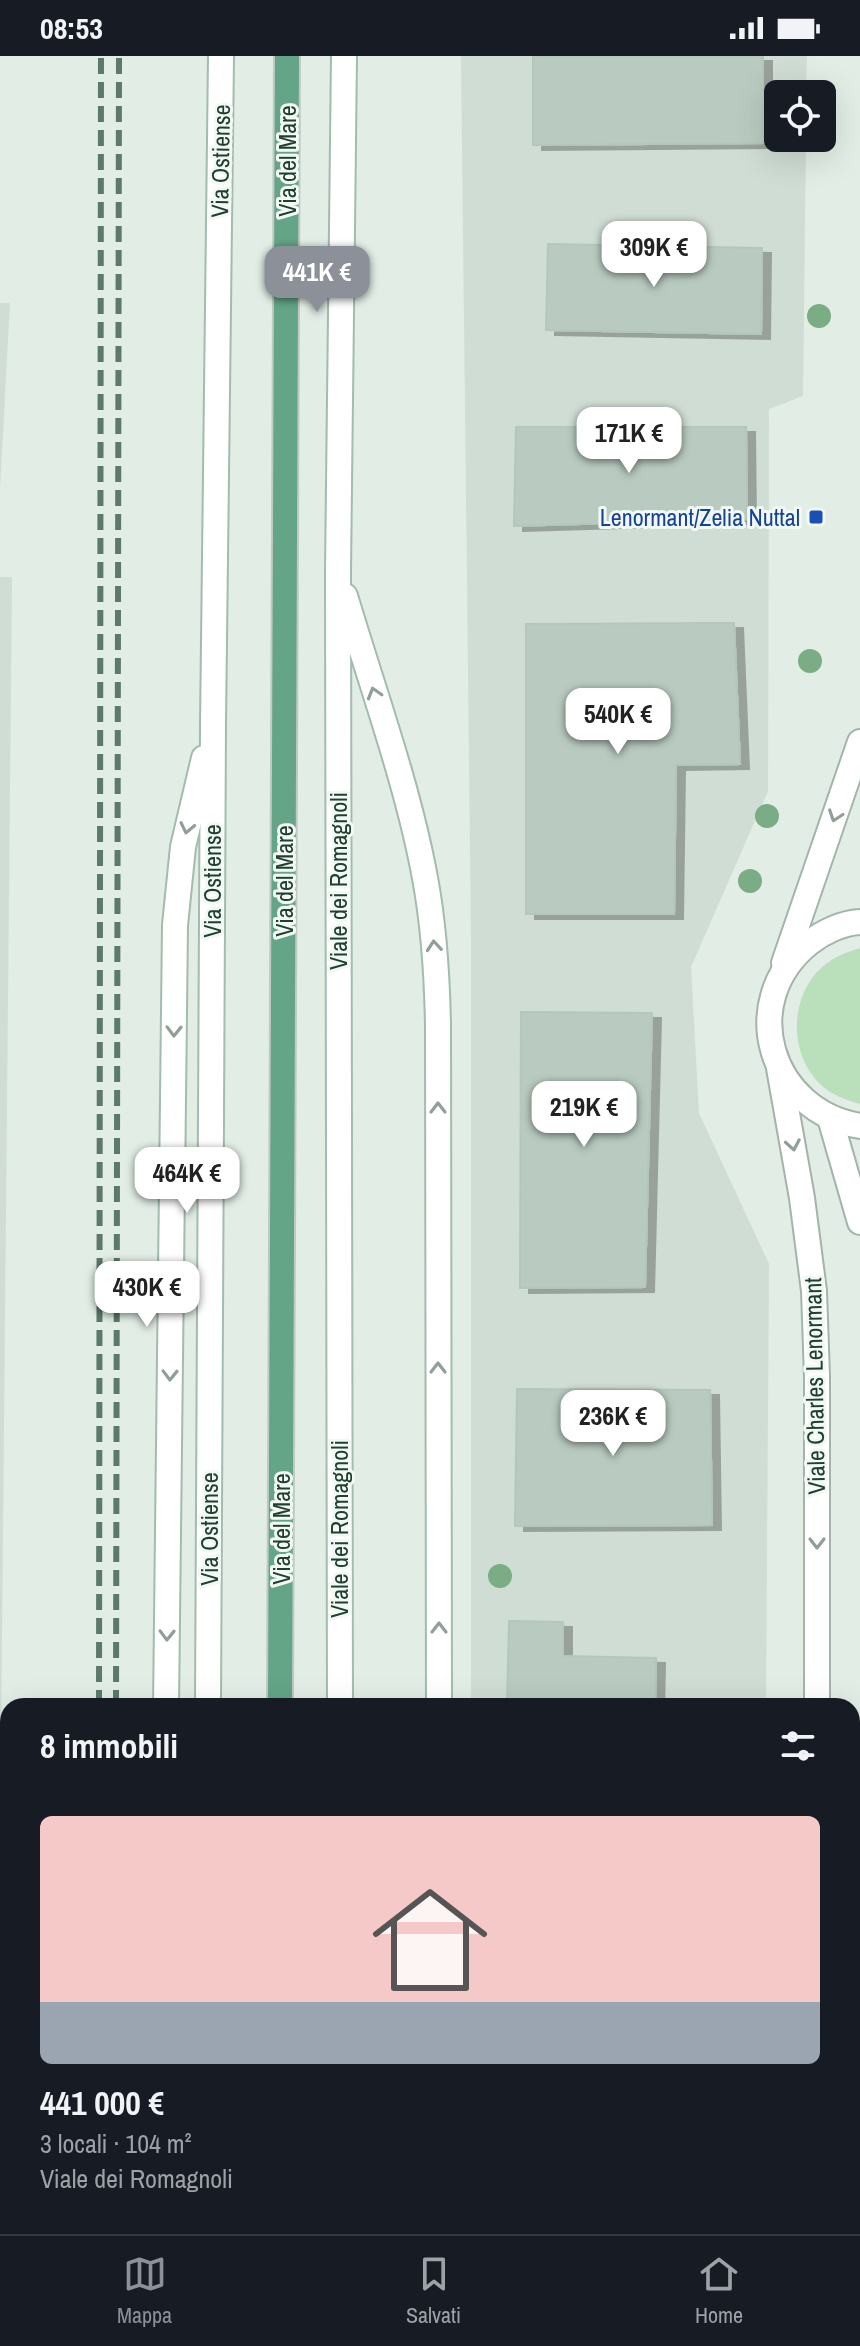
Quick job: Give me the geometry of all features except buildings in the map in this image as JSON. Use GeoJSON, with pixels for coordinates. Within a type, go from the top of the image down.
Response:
{"type":"FeatureCollection","features":[{"type":"Feature","properties":{"kind":"main road","name":"Via Ostiense"},"geometry":{"type":"LineString","coordinates":[[208,1698],[213,725],[221,56]]}},
{"type":"Feature","properties":{"kind":"main road","name":"Via del Mare"},"geometry":{"type":"LineString","coordinates":[[280,1698],[287,56]]}},
{"type":"Feature","properties":{"kind":"main road","name":"Viale dei Romagnoli"},"geometry":{"type":"LineString","coordinates":[[340,1698],[338,572],[344,56]]}},
{"type":"Feature","properties":{"kind":"main road"},"geometry":{"type":"LineString","coordinates":[[338,572],[419,848],[434,936],[438,1024],[439,1698]]}},
{"type":"Feature","properties":{"kind":"main road"},"geometry":{"type":"LineString","coordinates":[[166,1698],[175,953],[183,847],[213,725]]}},
{"type":"Feature","properties":{"kind":"main road"},"geometry":{"type":"LineString","coordinates":[[778,981],[860,742]]}},
{"type":"Feature","properties":{"kind":"main road"},"geometry":{"type":"LineString","coordinates":[[778,981],[796,954],[821,934],[851,922],[860,922]]}},
{"type":"Feature","properties":{"kind":"main road","name":"Viale Charles Lenormant"},"geometry":{"type":"LineString","coordinates":[[778,981],[770,1009],[770,1039],[779,1068],[802,1198],[814,1291],[817,1698]]}},
{"type":"Feature","properties":{"kind":"main road"},"geometry":{"type":"LineString","coordinates":[[779,1068],[792,1089],[809,1106],[830,1118],[860,1126]]}},
{"type":"Feature","properties":{"kind":"main road"},"geometry":{"type":"LineString","coordinates":[[830,1118],[860,1222]]}},
{"type":"Feature","properties":{"kind":"shaded area"},"geometry":{"type":"Polygon","coordinates":[[[461,56],[807,56],[806,80],[764,80],[764,152],[806,152],[803,396],[769,409],[768,791],[691,967],[699,1113],[769,1264],[766,1698],[471,1698],[471,935],[461,56]]]}},
{"type":"Feature","properties":{"kind":"shaded area"},"geometry":{"type":"Polygon","coordinates":[[[0,303],[10,303],[0,488],[0,303]]]}},
{"type":"Feature","properties":{"kind":"shaded area"},"geometry":{"type":"Polygon","coordinates":[[[0,577],[12,577],[1,1698],[0,577]]]}},
{"type":"Feature","properties":{"kind":"green space"},"geometry":{"type":"Polygon","coordinates":[[[860,948],[860,1104],[844,1099],[821,1085],[803,1059],[797,1029],[801,999],[817,972],[837,957],[860,948]]]}},
{"type":"Feature","properties":{"kind":"railway"},"geometry":{"type":"LineString","coordinates":[[99,1698],[101,56]]}},
{"type":"Feature","properties":{"kind":"railway"},"geometry":{"type":"LineString","coordinates":[[116,1698],[119,56]]}},
{"type":"Feature","properties":{"kind":"place","name":"Lenormant/Zelia Nuttal"},"geometry":{"type":"Point","coordinates":[816,517]}}]}
